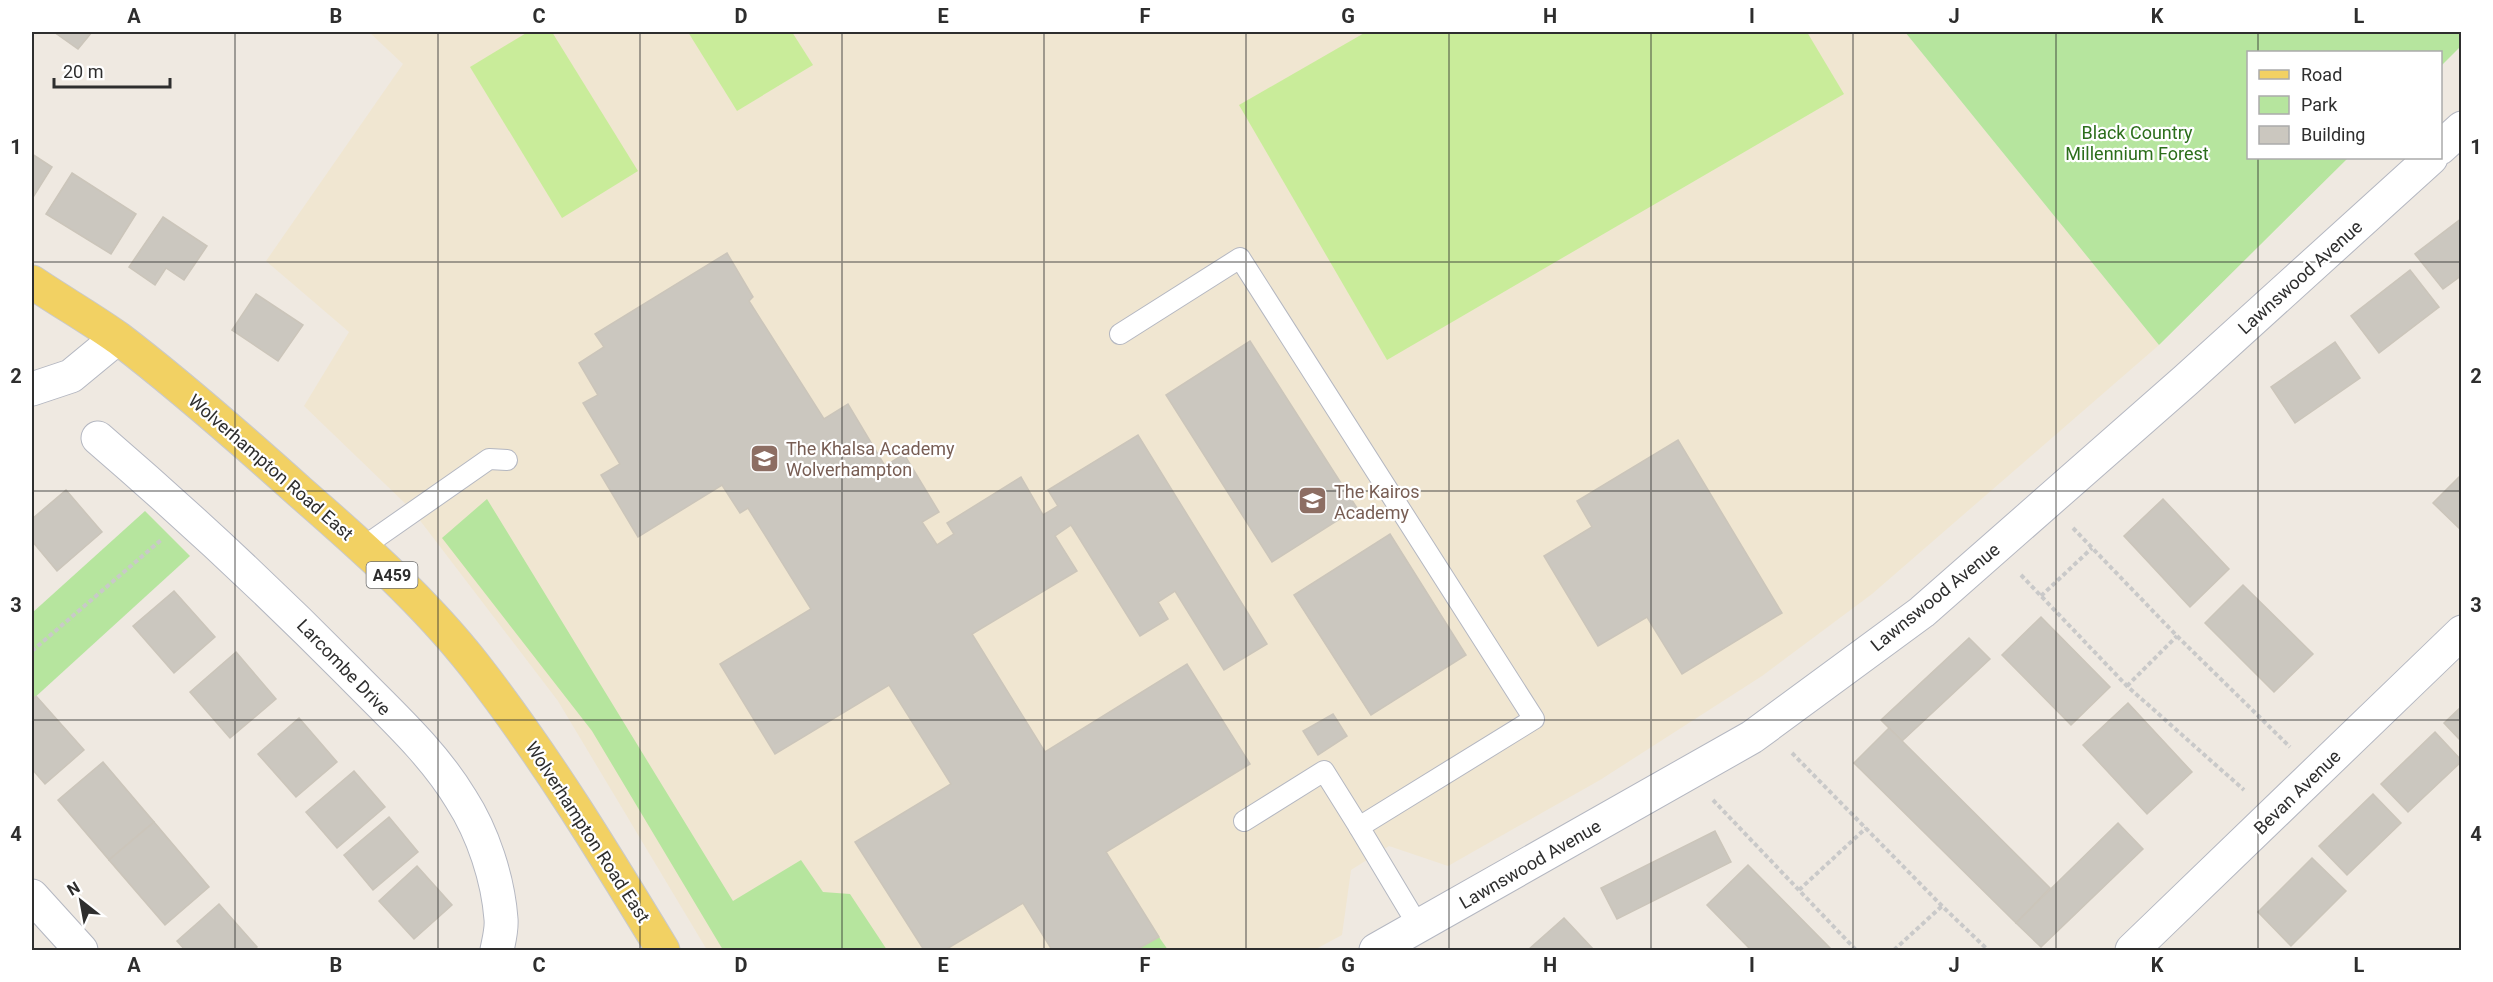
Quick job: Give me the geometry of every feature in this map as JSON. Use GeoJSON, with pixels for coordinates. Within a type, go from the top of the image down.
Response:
{"type":"FeatureCollection","features":[{"type":"Feature","properties":{"kind":"main road","name":"Wolverhampton Road East"},"geometry":{"type":"LineString","coordinates":[[32,282],[117,338],[240,438],[363,547],[410,593],[474,665],[500,700],[593,834],[663,951]]}},
{"type":"Feature","properties":{"kind":"street"},"geometry":{"type":"LineString","coordinates":[[2442,146],[2462,128]]}},
{"type":"Feature","properties":{"kind":"street","name":"Lawnswood Avenue"},"geometry":{"type":"LineString","coordinates":[[1376,951],[1767,726],[1922,612],[2186,381],[2430,159]]}},
{"type":"Feature","properties":{"kind":"street"},"geometry":{"type":"LineString","coordinates":[[32,389],[71,376],[117,338]]}},
{"type":"Feature","properties":{"kind":"street","name":"Larcombe Drive"},"geometry":{"type":"LineString","coordinates":[[98,438],[189,516],[286,608],[432,758],[462,800],[481,841],[495,882],[501,921],[497,951]]}},
{"type":"Feature","properties":{"kind":"street","name":"Bevan Avenue"},"geometry":{"type":"LineString","coordinates":[[2132,951],[2462,632]]}},
{"type":"Feature","properties":{"kind":"street"},"geometry":{"type":"LineString","coordinates":[[32,896],[81,951]]}},
{"type":"Feature","properties":{"kind":"lane"},"geometry":{"type":"LineString","coordinates":[[1120,333],[1240,258],[1534,719],[1359,827]]}},
{"type":"Feature","properties":{"kind":"lane"},"geometry":{"type":"LineString","coordinates":[[363,547],[489,459],[507,460]]}},
{"type":"Feature","properties":{"kind":"lane"},"geometry":{"type":"LineString","coordinates":[[1244,821],[1324,771],[1419,927]]}},
{"type":"Feature","properties":{"kind":"path"},"geometry":{"type":"LineString","coordinates":[[2048,502],[2177,636],[2317,773]]}},
{"type":"Feature","properties":{"kind":"path"},"geometry":{"type":"LineString","coordinates":[[32,651],[189,516]]}},
{"type":"Feature","properties":{"kind":"path"},"geometry":{"type":"LineString","coordinates":[[1996,548],[2127,686],[2274,816]]}},
{"type":"Feature","properties":{"kind":"path"},"geometry":{"type":"LineString","coordinates":[[2041,596],[2092,548]]}},
{"type":"Feature","properties":{"kind":"path"},"geometry":{"type":"LineString","coordinates":[[2127,686],[2177,636]]}},
{"type":"Feature","properties":{"kind":"path"},"geometry":{"type":"LineString","coordinates":[[1767,726],[1988,951]]}},
{"type":"Feature","properties":{"kind":"path"},"geometry":{"type":"LineString","coordinates":[[1688,773],[1856,951]]}},
{"type":"Feature","properties":{"kind":"path"},"geometry":{"type":"LineString","coordinates":[[1799,890],[1866,828]]}},
{"type":"Feature","properties":{"kind":"path"},"geometry":{"type":"LineString","coordinates":[[1894,951],[1942,906]]}},
{"type":"Feature","properties":{"kind":"shaded area","name":"The Khalsa Academy Wolverhampton"},"geometry":{"type":"Polygon","coordinates":[[[369,32],[1905,32],[2159,345],[1872,594],[1762,676],[1600,780],[1448,866],[1389,846],[1351,870],[1342,935],[1314,950],[707,950],[558,701],[412,510],[304,406],[349,332],[266,261],[403,64],[369,32]]]}},
{"type":"Feature","properties":{"kind":"green space"},"geometry":{"type":"Polygon","coordinates":[[[528,32],[552,32],[638,171],[562,218],[470,67],[528,32]]]}},
{"type":"Feature","properties":{"kind":"green space"},"geometry":{"type":"Polygon","coordinates":[[[688,32],[792,32],[813,65],[737,111],[688,32]]]}},
{"type":"Feature","properties":{"kind":"green space"},"geometry":{"type":"Polygon","coordinates":[[[1366,32],[1807,32],[1844,94],[1387,360],[1239,105],[1366,32]]]}},
{"type":"Feature","properties":{"kind":"green space","name":"Black Country Millennium Forest"},"geometry":{"type":"Polygon","coordinates":[[[1905,32],[2461,32],[2462,45],[2442,65],[2442,51],[2247,51],[2247,159],[2347,159],[2159,345],[1905,32]]]}},
{"type":"Feature","properties":{"kind":"green space"},"geometry":{"type":"Polygon","coordinates":[[[487,499],[733,901],[801,860],[823,892],[850,894],[887,950],[723,950],[592,731],[442,538],[487,499]]]}},
{"type":"Feature","properties":{"kind":"green space"},"geometry":{"type":"Polygon","coordinates":[[[145,511],[190,556],[32,700],[32,613],[145,511]]]}},
{"type":"Feature","properties":{"kind":"green space"},"geometry":{"type":"Polygon","coordinates":[[[1159,937],[1168,950],[1136,950],[1159,937]]]}},
{"type":"Feature","properties":{"kind":"building"},"geometry":{"type":"Polygon","coordinates":[[[54,32],[92,32],[78,49],[54,32]]]}},
{"type":"Feature","properties":{"kind":"building"},"geometry":{"type":"Polygon","coordinates":[[[32,154],[52,167],[32,199],[32,154]]]}},
{"type":"Feature","properties":{"kind":"building"},"geometry":{"type":"Polygon","coordinates":[[[72,173],[136,214],[111,254],[46,214],[72,173]]]}},
{"type":"Feature","properties":{"kind":"building"},"geometry":{"type":"Polygon","coordinates":[[[163,217],[207,246],[184,280],[166,268],[155,285],[129,267],[163,217]]]}},
{"type":"Feature","properties":{"kind":"building"},"geometry":{"type":"Polygon","coordinates":[[[2462,218],[2462,275],[2443,289],[2415,254],[2462,218]]]}},
{"type":"Feature","properties":{"kind":"building"},"geometry":{"type":"Polygon","coordinates":[[[727,253],[753,297],[749,301],[824,419],[848,404],[885,466],[904,454],[939,512],[922,522],[937,545],[954,534],[947,523],[1021,477],[1043,515],[1058,506],[1048,490],[1138,435],[1267,644],[1224,670],[1175,591],[1158,602],[1168,619],[1140,636],[1071,525],[1055,536],[1077,571],[972,634],[1045,752],[1187,664],[1250,764],[1106,852],[1159,937],[1136,950],[1052,950],[1023,903],[945,950],[924,950],[855,842],[951,784],[889,685],[775,754],[720,664],[811,609],[748,508],[740,513],[722,485],[638,537],[601,475],[620,464],[583,403],[598,395],[579,363],[604,347],[595,334],[727,253]]]}},
{"type":"Feature","properties":{"kind":"building"},"geometry":{"type":"Polygon","coordinates":[[[2410,270],[2439,307],[2379,353],[2351,316],[2410,270]]]}},
{"type":"Feature","properties":{"kind":"building"},"geometry":{"type":"Polygon","coordinates":[[[256,294],[303,325],[278,361],[232,330],[256,294]]]}},
{"type":"Feature","properties":{"kind":"building"},"geometry":{"type":"Polygon","coordinates":[[[1250,341],[1357,508],[1272,562],[1166,395],[1250,341]]]}},
{"type":"Feature","properties":{"kind":"building"},"geometry":{"type":"Polygon","coordinates":[[[2335,342],[2360,378],[2295,423],[2271,387],[2335,342]]]}},
{"type":"Feature","properties":{"kind":"building"},"geometry":{"type":"Polygon","coordinates":[[[1678,440],[1782,613],[1682,674],[1647,617],[1598,646],[1544,556],[1592,527],[1577,501],[1678,440]]]}},
{"type":"Feature","properties":{"kind":"building"},"geometry":{"type":"Polygon","coordinates":[[[2462,474],[2462,531],[2433,503],[2462,474]]]}},
{"type":"Feature","properties":{"kind":"building"},"geometry":{"type":"Polygon","coordinates":[[[66,490],[102,532],[57,571],[32,541],[32,519],[66,490]]]}},
{"type":"Feature","properties":{"kind":"building"},"geometry":{"type":"Polygon","coordinates":[[[2163,499],[2229,569],[2190,607],[2124,536],[2163,499]]]}},
{"type":"Feature","properties":{"kind":"building"},"geometry":{"type":"Polygon","coordinates":[[[1390,534],[1466,655],[1371,715],[1294,595],[1390,534]]]}},
{"type":"Feature","properties":{"kind":"building"},"geometry":{"type":"Polygon","coordinates":[[[2243,585],[2313,654],[2274,692],[2205,623],[2243,585]]]}},
{"type":"Feature","properties":{"kind":"building"},"geometry":{"type":"Polygon","coordinates":[[[174,591],[215,637],[174,673],[133,626],[174,591]]]}},
{"type":"Feature","properties":{"kind":"building"},"geometry":{"type":"Polygon","coordinates":[[[2041,617],[2110,687],[2071,725],[2002,655],[2041,617]]]}},
{"type":"Feature","properties":{"kind":"building"},"geometry":{"type":"Polygon","coordinates":[[[1969,638],[1990,659],[1902,741],[1881,720],[1969,638]]]}},
{"type":"Feature","properties":{"kind":"building"},"geometry":{"type":"Polygon","coordinates":[[[236,652],[276,699],[230,738],[190,692],[236,652]]]}},
{"type":"Feature","properties":{"kind":"building"},"geometry":{"type":"Polygon","coordinates":[[[36,696],[84,750],[45,784],[32,769],[32,700],[36,696]]]}},
{"type":"Feature","properties":{"kind":"building"},"geometry":{"type":"Polygon","coordinates":[[[2128,703],[2192,772],[2147,814],[2083,745],[2128,703]]]}},
{"type":"Feature","properties":{"kind":"building"},"geometry":{"type":"Polygon","coordinates":[[[2462,706],[2462,742],[2444,723],[2462,706]]]}},
{"type":"Feature","properties":{"kind":"building"},"geometry":{"type":"Polygon","coordinates":[[[1333,714],[1347,736],[1318,755],[1303,731],[1333,714]]]}},
{"type":"Feature","properties":{"kind":"building"},"geometry":{"type":"Polygon","coordinates":[[[299,718],[337,762],[296,797],[258,754],[299,718]]]}},
{"type":"Feature","properties":{"kind":"building"},"geometry":{"type":"Polygon","coordinates":[[[1889,728],[2050,888],[2016,923],[1854,763],[1889,728]]]}},
{"type":"Feature","properties":{"kind":"building"},"geometry":{"type":"Polygon","coordinates":[[[2435,732],[2462,761],[2408,812],[2381,784],[2435,732]]]}},
{"type":"Feature","properties":{"kind":"building"},"geometry":{"type":"Polygon","coordinates":[[[103,762],[154,822],[109,860],[58,800],[103,762]]]}},
{"type":"Feature","properties":{"kind":"building"},"geometry":{"type":"Polygon","coordinates":[[[354,771],[385,807],[337,848],[306,812],[354,771]]]}},
{"type":"Feature","properties":{"kind":"building"},"geometry":{"type":"Polygon","coordinates":[[[2373,794],[2401,823],[2347,875],[2319,846],[2373,794]]]}},
{"type":"Feature","properties":{"kind":"building"},"geometry":{"type":"Polygon","coordinates":[[[389,817],[418,852],[373,890],[344,855],[389,817]]]}},
{"type":"Feature","properties":{"kind":"building"},"geometry":{"type":"Polygon","coordinates":[[[154,822],[209,887],[165,925],[109,860],[154,822]]]}},
{"type":"Feature","properties":{"kind":"building"},"geometry":{"type":"Polygon","coordinates":[[[2118,823],[2143,849],[2041,947],[2016,923],[2118,823]]]}},
{"type":"Feature","properties":{"kind":"building"},"geometry":{"type":"Polygon","coordinates":[[[1715,831],[1731,862],[1617,919],[1601,888],[1715,831]]]}},
{"type":"Feature","properties":{"kind":"building"},"geometry":{"type":"Polygon","coordinates":[[[2312,858],[2346,891],[2291,946],[2258,912],[2312,858]]]}},
{"type":"Feature","properties":{"kind":"building"},"geometry":{"type":"Polygon","coordinates":[[[1748,865],[1832,950],[1751,950],[1707,905],[1748,865]]]}},
{"type":"Feature","properties":{"kind":"building"},"geometry":{"type":"Polygon","coordinates":[[[417,866],[452,905],[414,939],[379,901],[417,866]]]}},
{"type":"Feature","properties":{"kind":"building"},"geometry":{"type":"Polygon","coordinates":[[[219,904],[257,947],[253,950],[185,950],[177,941],[219,904]]]}},
{"type":"Feature","properties":{"kind":"building"},"geometry":{"type":"Polygon","coordinates":[[[1564,918],[1594,950],[1528,950],[1564,918]]]}},
{"type":"Feature","properties":{"kind":"place","name":"The Khalsa Academy Wolverhampton"},"geometry":{"type":"Point","coordinates":[765,458]}},
{"type":"Feature","properties":{"kind":"place","name":"The Kairos Academy"},"geometry":{"type":"Point","coordinates":[1313,501]}}]}
